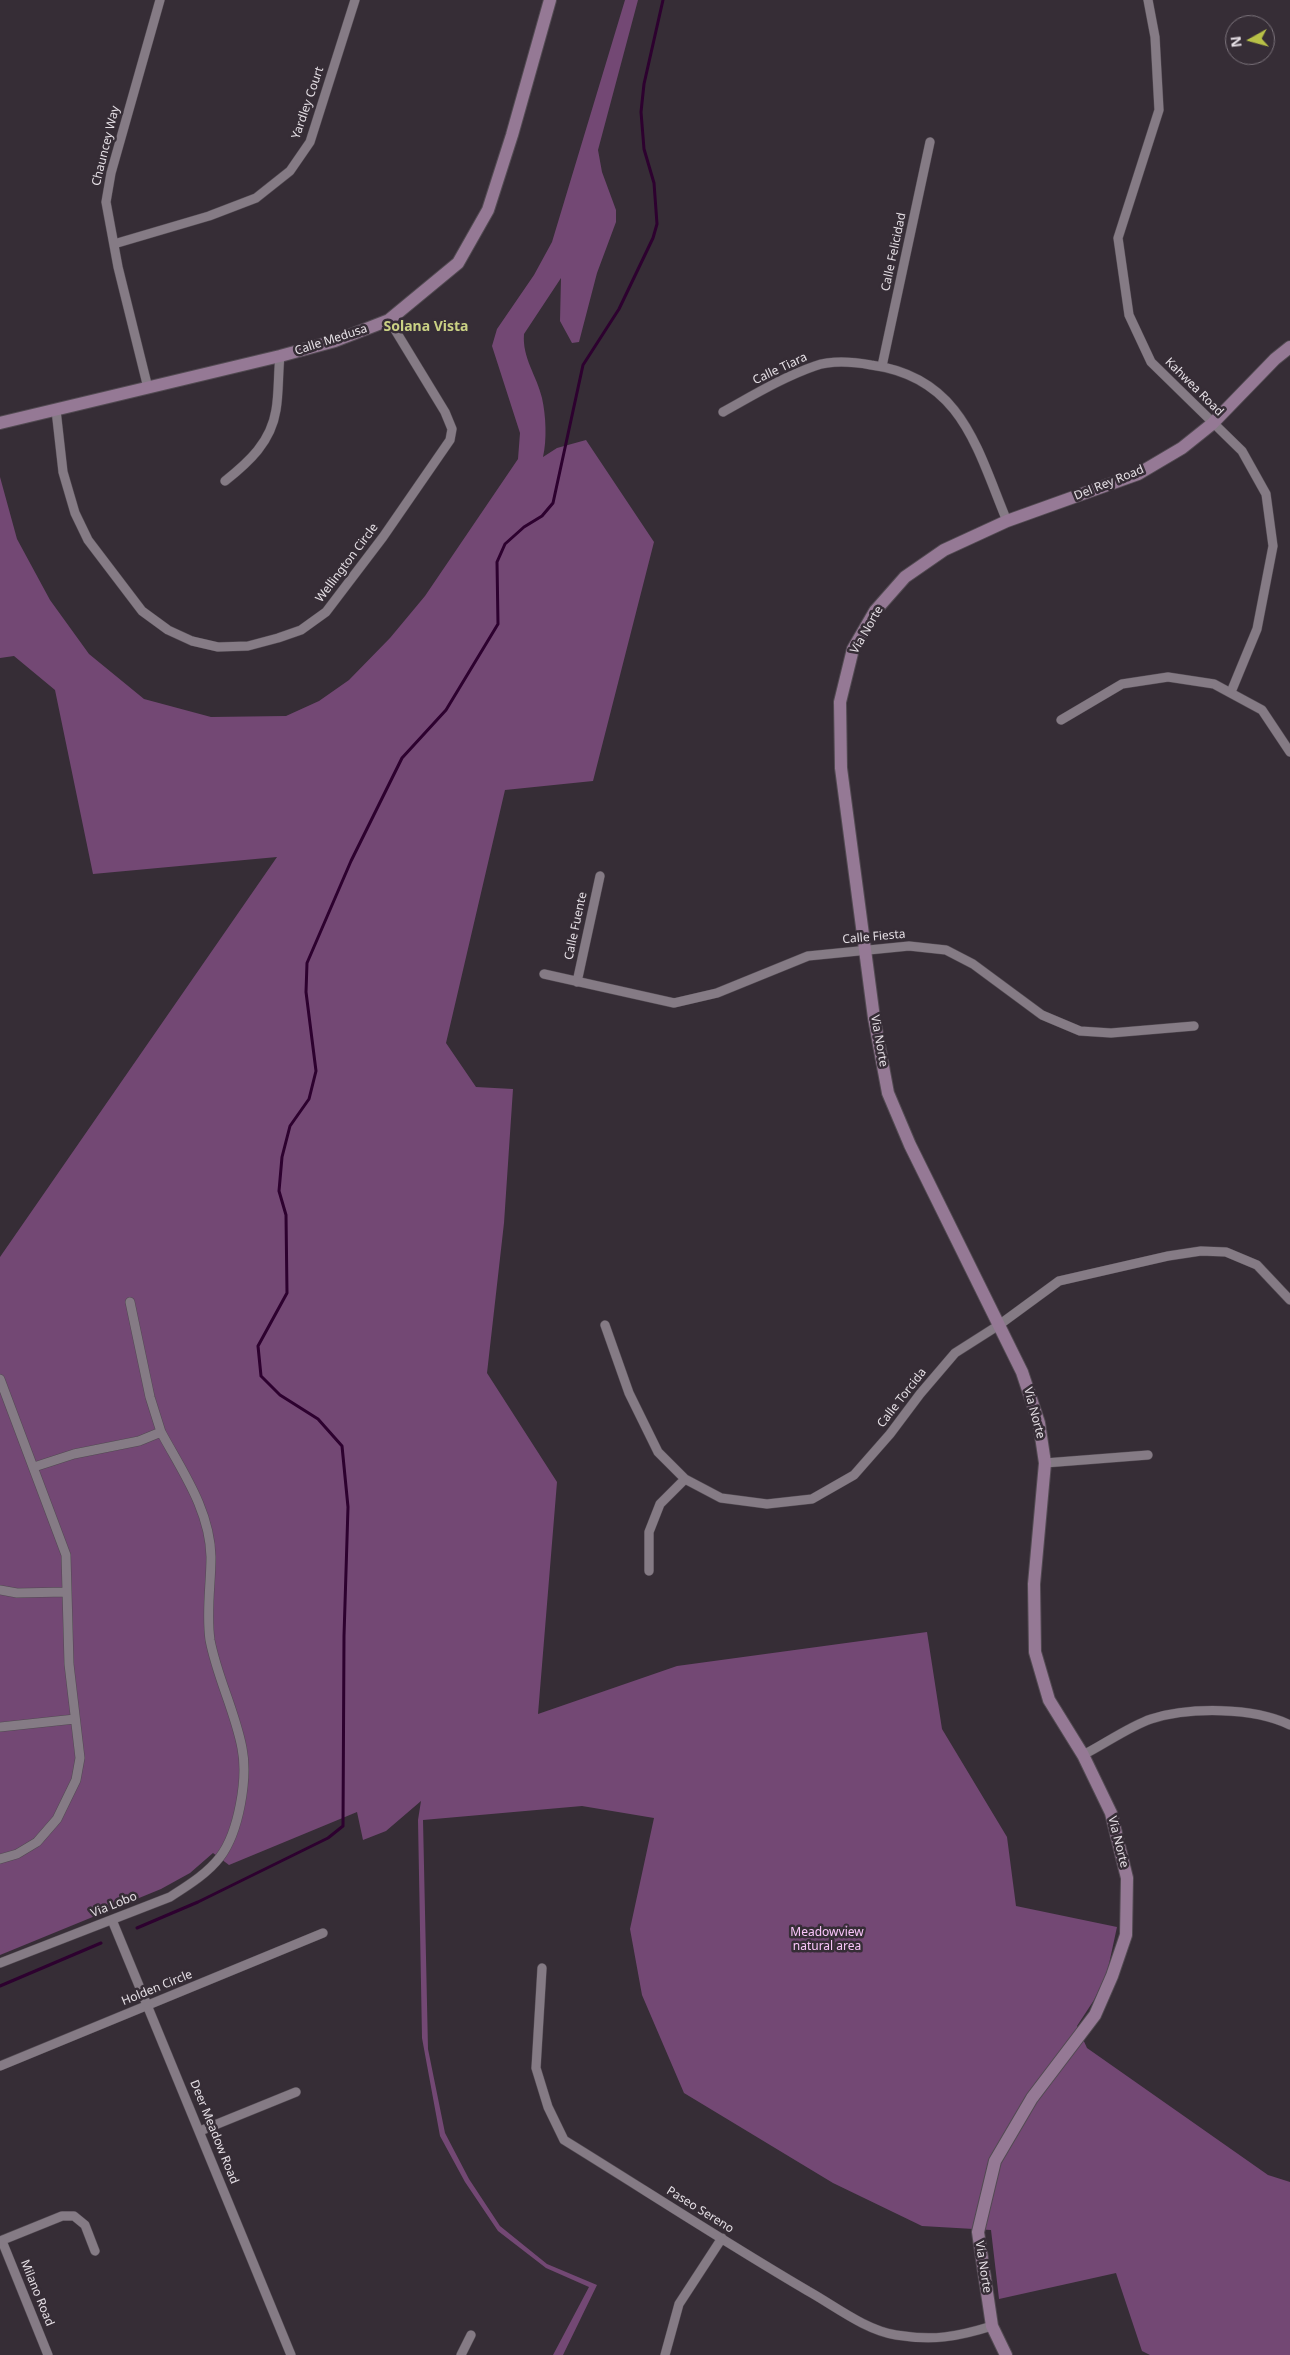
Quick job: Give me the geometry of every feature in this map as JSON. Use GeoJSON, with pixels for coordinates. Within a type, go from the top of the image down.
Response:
{"type":"FeatureCollection","features":[{"type":"Feature","properties":{"kind":"street","name":"Chauncey Way"},"geometry":{"type":"LineString","coordinates":[[148,388],[106,202],[111,172],[160,0]]}},
{"type":"Feature","properties":{"kind":"street","name":"Yardley Court"},"geometry":{"type":"LineString","coordinates":[[114,244],[209,216],[256,198],[290,171],[310,142],[355,0]]}},
{"type":"Feature","properties":{"kind":"street","name":"Calle Medusa"},"geometry":{"type":"LineString","coordinates":[[0,423],[280,356],[335,341],[389,320],[458,263],[488,210],[512,135],[550,0]]}},
{"type":"Feature","properties":{"kind":"street","name":"Kahwea Road"},"geometry":{"type":"LineString","coordinates":[[1148,0],[1155,38],[1159,110],[1118,238],[1129,315],[1151,362],[1212,424],[1242,451],[1266,494],[1273,546],[1257,629],[1230,692]]}},
{"type":"Feature","properties":{"kind":"street","name":"Calle Felicidad"},"geometry":{"type":"LineString","coordinates":[[882,366],[930,142]]}},
{"type":"Feature","properties":{"kind":"street","name":"Wellington Circle"},"geometry":{"type":"LineString","coordinates":[[56,410],[63,472],[75,513],[88,540],[142,611],[168,630],[192,641],[218,647],[248,646],[278,638],[301,630],[326,612],[378,544],[450,440],[452,428],[445,412],[389,320]]}},
{"type":"Feature","properties":{"kind":"street","name":"Del Rey Road"},"geometry":{"type":"LineString","coordinates":[[1006,522],[1138,474],[1182,448],[1212,424],[1275,359],[1290,347]]}},
{"type":"Feature","properties":{"kind":"street"},"geometry":{"type":"LineString","coordinates":[[225,481],[246,464],[259,450],[270,431],[276,410],[280,356]]}},
{"type":"Feature","properties":{"kind":"street","name":"Calle Tiara"},"geometry":{"type":"LineString","coordinates":[[722,412],[816,366],[852,362],[882,366],[916,376],[949,402],[973,437],[1006,522]]}},
{"type":"Feature","properties":{"kind":"street","name":"Via Norte"},"geometry":{"type":"LineString","coordinates":[[1006,522],[944,550],[905,577],[875,611],[853,649],[840,702],[840,768],[874,1018],[888,1092],[910,1145],[1022,1372],[1039,1424],[1045,1463],[1034,1584],[1035,1652],[1049,1700],[1083,1755],[1112,1813],[1127,1878],[1126,1935],[1112,1976],[1095,2015],[1032,2098],[995,2161],[978,2232],[992,2326],[1006,2355]]}},
{"type":"Feature","properties":{"kind":"street"},"geometry":{"type":"LineString","coordinates":[[1061,720],[1122,684],[1168,677],[1214,684],[1262,710],[1290,752]]}},
{"type":"Feature","properties":{"kind":"street","name":"Calle Fuente"},"geometry":{"type":"LineString","coordinates":[[577,982],[600,876]]}},
{"type":"Feature","properties":{"kind":"street","name":"Calle Fiesta"},"geometry":{"type":"LineString","coordinates":[[544,974],[674,1002],[717,994],[808,956],[909,946],[946,950],[973,964],[1042,1015],[1080,1031],[1111,1033],[1194,1026]]}},
{"type":"Feature","properties":{"kind":"street","name":"Calle Torcida"},"geometry":{"type":"LineString","coordinates":[[605,1324],[629,1393],[658,1452],[685,1479],[721,1498],[767,1504],[812,1499],[854,1475],[890,1434],[920,1394],[955,1353],[999,1325],[1059,1281],[1104,1269],[1201,1251],[1226,1252],[1257,1265],[1290,1300]]}},
{"type":"Feature","properties":{"kind":"street"},"geometry":{"type":"LineString","coordinates":[[34,1467],[74,1454],[140,1441],[161,1432],[150,1397],[130,1302]]}},
{"type":"Feature","properties":{"kind":"street"},"geometry":{"type":"LineString","coordinates":[[0,1379],[66,1555],[69,1664],[80,1758],[76,1780],[57,1820],[37,1842],[16,1854],[0,1860]]}},
{"type":"Feature","properties":{"kind":"street","name":"Via Lobo"},"geometry":{"type":"LineString","coordinates":[[0,1963],[176,1893],[207,1870],[224,1850],[242,1799],[244,1776],[242,1748],[216,1665],[210,1638],[211,1555],[208,1527],[200,1505],[161,1432]]}},
{"type":"Feature","properties":{"kind":"street"},"geometry":{"type":"LineString","coordinates":[[1045,1463],[1148,1454]]}},
{"type":"Feature","properties":{"kind":"street"},"geometry":{"type":"LineString","coordinates":[[649,1571],[650,1532],[660,1504],[685,1479]]}},
{"type":"Feature","properties":{"kind":"street"},"geometry":{"type":"LineString","coordinates":[[0,1590],[17,1593],[66,1592]]}},
{"type":"Feature","properties":{"kind":"street"},"geometry":{"type":"LineString","coordinates":[[1083,1755],[1150,1720],[1203,1711],[1239,1712],[1278,1719],[1290,1725]]}},
{"type":"Feature","properties":{"kind":"street"},"geometry":{"type":"LineString","coordinates":[[0,1727],[75,1719]]}},
{"type":"Feature","properties":{"kind":"street","name":"Deer Meadow Road"},"geometry":{"type":"LineString","coordinates":[[112,1920],[292,2355]]}},
{"type":"Feature","properties":{"kind":"street","name":"Holden Circle"},"geometry":{"type":"LineString","coordinates":[[0,2066],[323,1933]]}},
{"type":"Feature","properties":{"kind":"street","name":"Paseo Sereno"},"geometry":{"type":"LineString","coordinates":[[542,1968],[536,2068],[548,2107],[564,2140],[758,2262],[865,2324],[894,2335],[927,2338],[958,2337],[992,2326]]}},
{"type":"Feature","properties":{"kind":"street"},"geometry":{"type":"LineString","coordinates":[[200,2131],[296,2092]]}},
{"type":"Feature","properties":{"kind":"street"},"geometry":{"type":"LineString","coordinates":[[1,2241],[62,2216],[74,2216],[85,2225],[95,2250]]}},
{"type":"Feature","properties":{"kind":"street"},"geometry":{"type":"LineString","coordinates":[[665,2355],[679,2304],[722,2238]]}},
{"type":"Feature","properties":{"kind":"street","name":"Milano Road"},"geometry":{"type":"LineString","coordinates":[[1,2241],[48,2355]]}},
{"type":"Feature","properties":{"kind":"street"},"geometry":{"type":"LineString","coordinates":[[460,2355],[471,2335]]}},
{"type":"Feature","properties":{"kind":"green space","name":"Meadowview natural area"},"geometry":{"type":"Polygon","coordinates":[[[625,0],[638,0],[598,150],[602,172],[616,210],[616,222],[597,273],[579,342],[572,343],[560,321],[561,278],[524,334],[524,343],[527,359],[540,390],[543,405],[545,436],[543,457],[557,448],[586,440],[654,542],[593,781],[505,790],[446,1043],[476,1087],[513,1089],[504,1223],[487,1373],[557,1482],[538,1714],[677,1666],[927,1632],[942,1729],[1007,1837],[1016,1906],[1117,1927],[1107,1973],[1094,2000],[1077,2026],[1087,2048],[1268,2175],[1290,2182],[1290,2355],[1150,2355],[1142,2351],[1116,2273],[999,2299],[991,2230],[922,2226],[833,2183],[684,2093],[642,1995],[630,1929],[654,1818],[582,1806],[423,1820],[428,2049],[445,2133],[469,2179],[500,2226],[547,2264],[597,2285],[563,2355],[553,2355],[589,2287],[546,2268],[498,2231],[465,2182],[440,2136],[422,2038],[418,1820],[421,1801],[386,1831],[363,1840],[357,1812],[229,1865],[213,1853],[190,1873],[161,1889],[0,1955],[0,1257],[277,857],[93,874],[55,690],[14,656],[0,658],[0,477],[17,539],[50,600],[89,654],[144,699],[211,717],[286,716],[319,701],[349,680],[390,638],[425,596],[518,459],[520,433],[492,346],[497,329],[534,275],[552,242],[625,0]]]}},
{"type":"Feature","properties":{"kind":"waterway"},"geometry":{"type":"LineString","coordinates":[[137,1928],[198,1902],[328,1838],[343,1826],[344,1636],[348,1507],[342,1446],[318,1419],[280,1395],[261,1376],[258,1346],[287,1293],[286,1215],[279,1191],[282,1157],[290,1126],[309,1099],[316,1071],[306,992],[307,963],[351,861],[402,758],[446,710],[498,624],[497,562],[505,544],[524,527],[542,516],[553,503],[583,365],[619,309],[653,238],[657,224],[654,183],[644,149],[641,112],[644,84],[663,0]]}},
{"type":"Feature","properties":{"kind":"waterway"},"geometry":{"type":"LineString","coordinates":[[0,1986],[101,1943]]}},
{"type":"Feature","properties":{"kind":"district","name":"Solana Vista"},"geometry":{"type":"Point","coordinates":[426,327]}}]}
